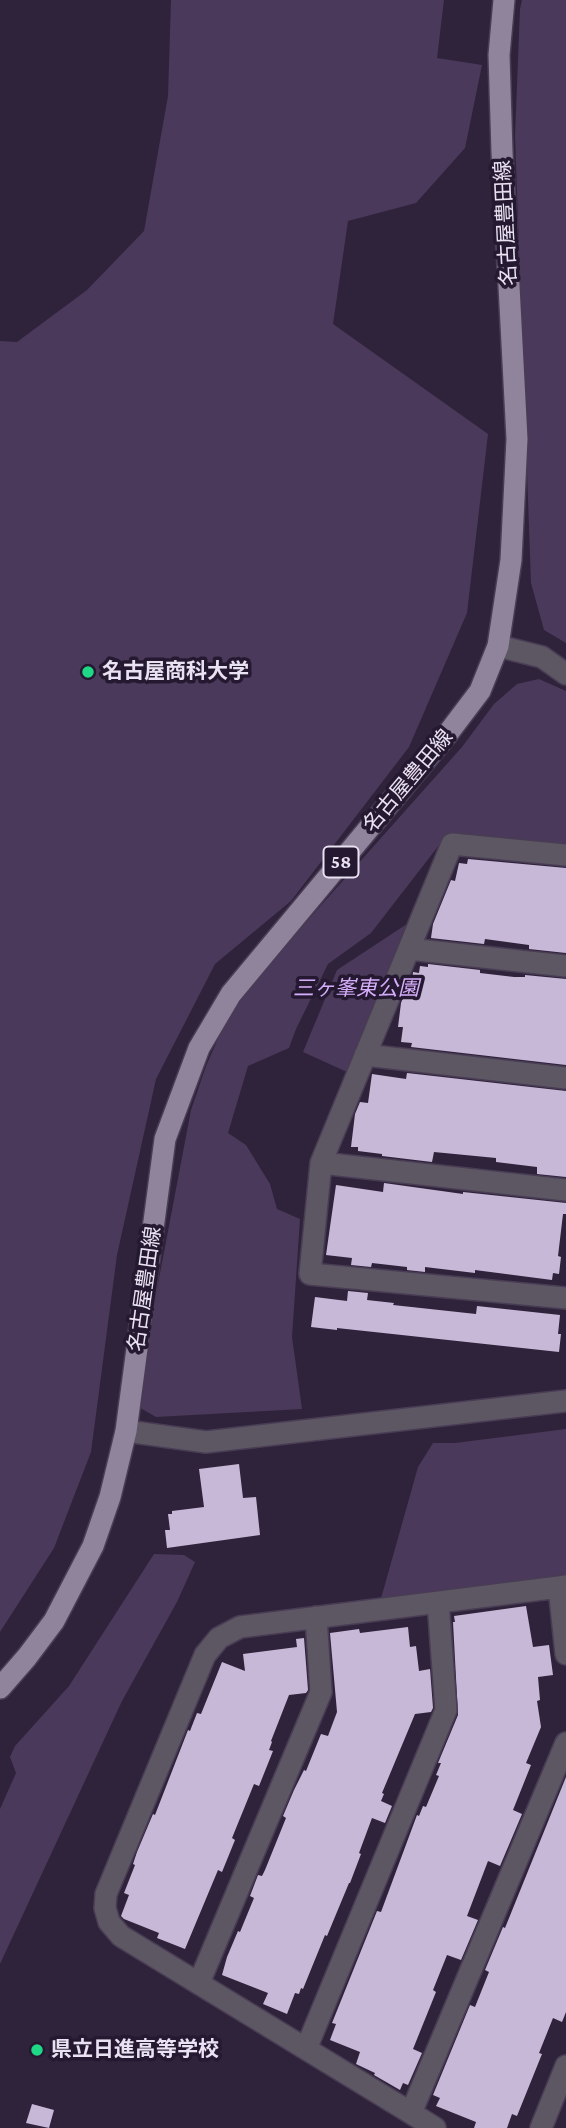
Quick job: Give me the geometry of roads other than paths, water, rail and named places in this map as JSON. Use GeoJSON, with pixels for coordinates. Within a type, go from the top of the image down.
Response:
{"type":"FeatureCollection","features":[{"type":"Feature","properties":{"kind":"main road","name":"名古屋豊田線"},"geometry":{"type":"LineString","coordinates":[[0,1688],[54,1621],[93,1546],[110,1497],[126,1431],[166,1139],[199,1048],[231,994],[457,722],[480,691],[498,646],[511,560],[517,439],[500,69],[505,0]]}},
{"type":"Feature","properties":{"kind":"street"},"geometry":{"type":"LineString","coordinates":[[498,646],[542,657],[566,674]]}},
{"type":"Feature","properties":{"kind":"street"},"geometry":{"type":"LineString","coordinates":[[566,855],[452,844],[321,1163],[310,1274],[566,1298]]}},
{"type":"Feature","properties":{"kind":"street"},"geometry":{"type":"LineString","coordinates":[[409,949],[566,965]]}},
{"type":"Feature","properties":{"kind":"street"},"geometry":{"type":"LineString","coordinates":[[365,1055],[566,1078]]}},
{"type":"Feature","properties":{"kind":"street"},"geometry":{"type":"LineString","coordinates":[[321,1163],[566,1190]]}},
{"type":"Feature","properties":{"kind":"street"},"geometry":{"type":"LineString","coordinates":[[126,1431],[206,1442],[566,1401]]}},
{"type":"Feature","properties":{"kind":"street"},"geometry":{"type":"LineString","coordinates":[[435,2128],[121,1936],[109,1922],[105,1908],[106,1894],[205,1655],[219,1638],[240,1627],[563,1586],[566,1654]]}},
{"type":"Feature","properties":{"kind":"street"},"geometry":{"type":"LineString","coordinates":[[306,2049],[446,1710],[438,1602]]}},
{"type":"Feature","properties":{"kind":"street"},"geometry":{"type":"LineString","coordinates":[[199,1983],[321,1692],[316,1617]]}},
{"type":"Feature","properties":{"kind":"street"},"geometry":{"type":"LineString","coordinates":[[411,2113],[566,1743]]}},
{"type":"Feature","properties":{"kind":"street"},"geometry":{"type":"LineString","coordinates":[[541,2128],[566,2066]]}},
{"type":"Feature","properties":{"kind":"place","name":"名古屋商科大学"},"geometry":{"type":"Point","coordinates":[88,672]}},
{"type":"Feature","properties":{"kind":"place","name":"県立日進高等学校"},"geometry":{"type":"Point","coordinates":[37,2050]}},
{"type":"Feature","properties":{"kind":"park label","name":"三ヶ峯東公園"},"geometry":{"type":"Point","coordinates":[356,989]}}]}
